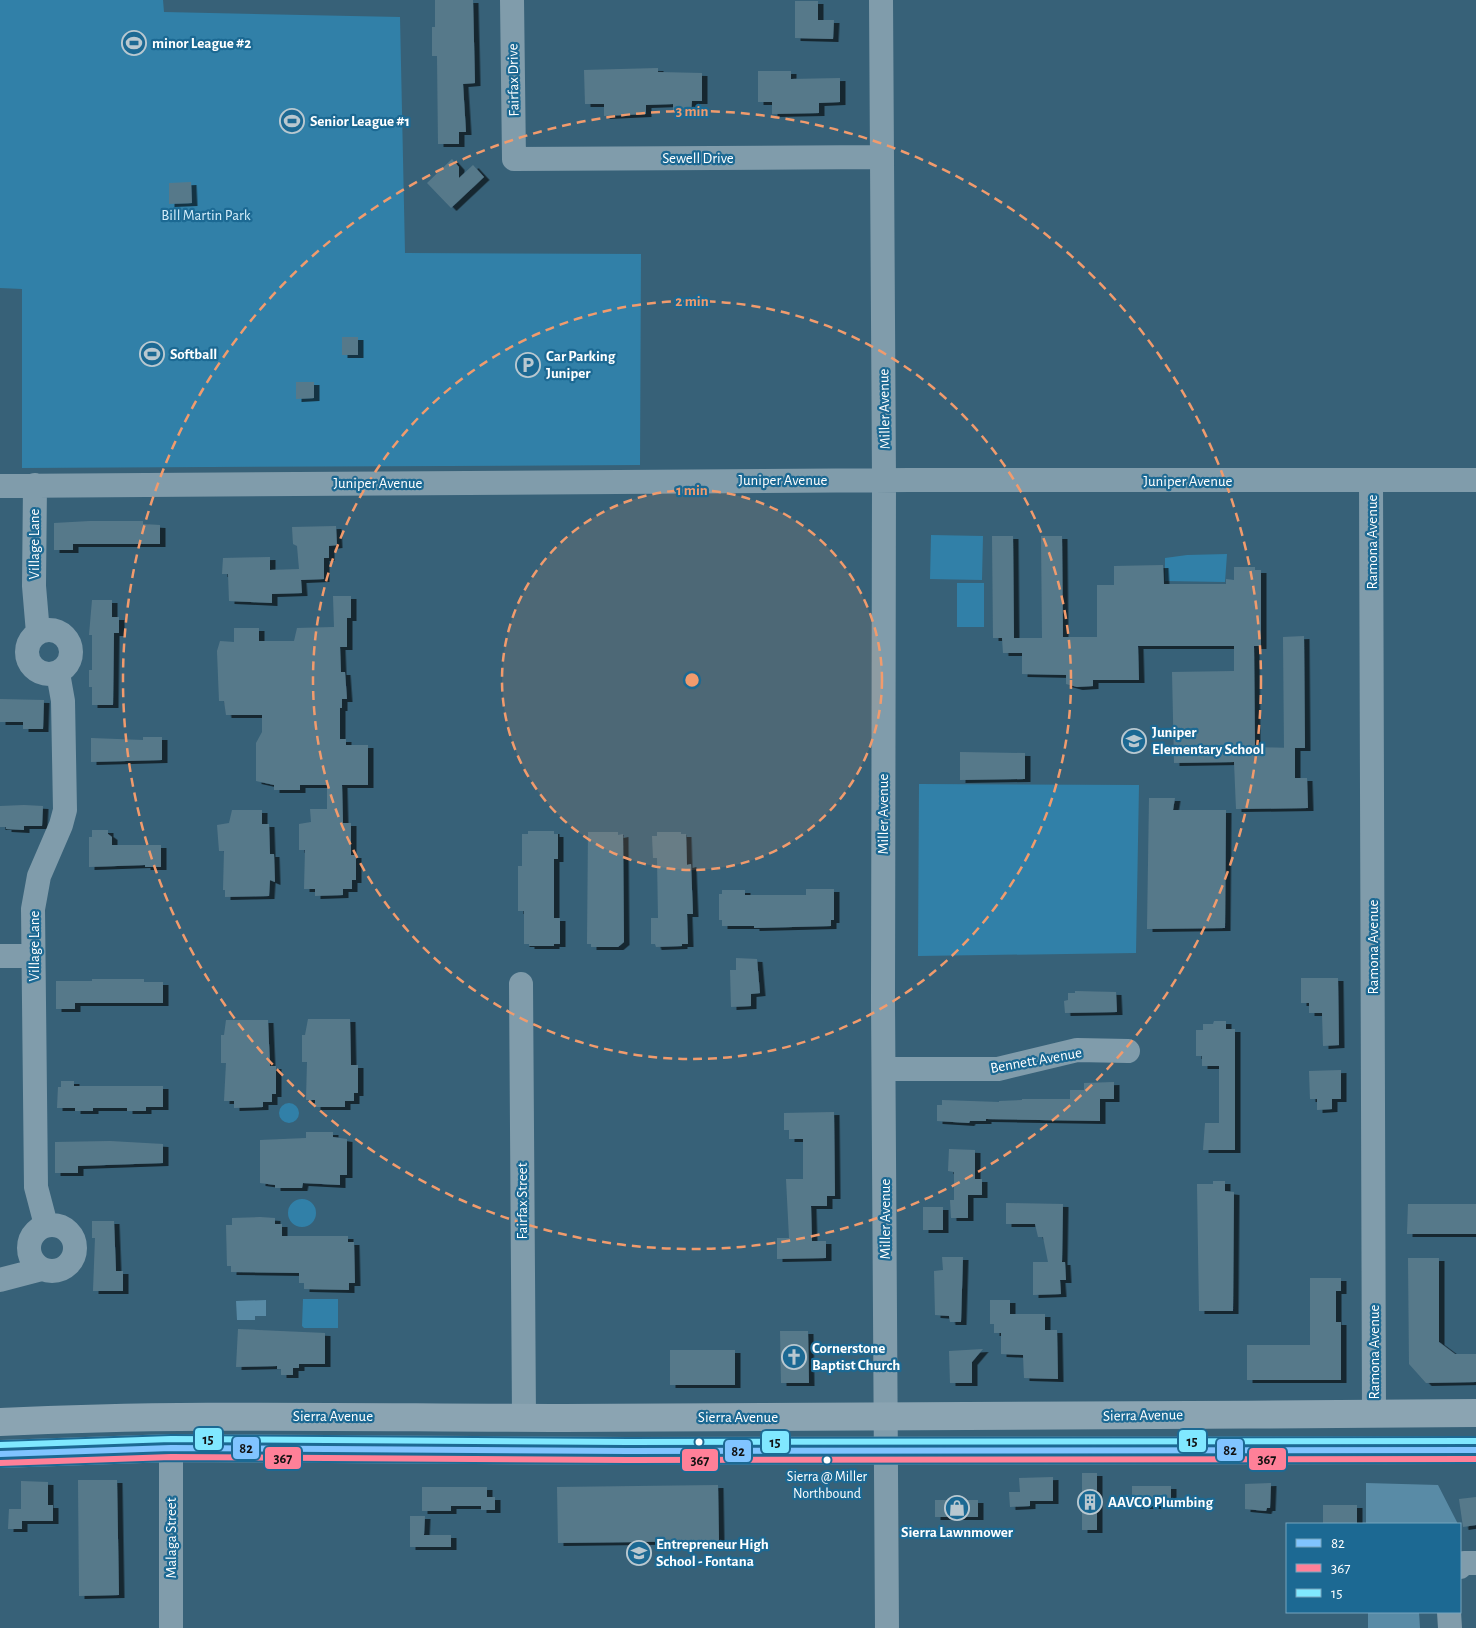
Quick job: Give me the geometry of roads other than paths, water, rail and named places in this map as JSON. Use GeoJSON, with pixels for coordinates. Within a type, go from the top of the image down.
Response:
{"type":"FeatureCollection","features":[{"type":"Feature","properties":{"kind":"main road","name":"Sierra Avenue"},"geometry":{"type":"LineString","coordinates":[[0,1422],[201,1416],[524,1418],[1476,1413]]}},
{"type":"Feature","properties":{"kind":"main road"},"geometry":{"type":"LineString","coordinates":[[0,1454],[171,1448],[1476,1450]]}},
{"type":"Feature","properties":{"kind":"street","name":"Fairfax Drive"},"geometry":{"type":"LineString","coordinates":[[512,0],[514,159]]}},
{"type":"Feature","properties":{"kind":"street","name":"Miller Avenue"},"geometry":{"type":"LineString","coordinates":[[881,0],[887,1628]]}},
{"type":"Feature","properties":{"kind":"street","name":"Sewell Drive"},"geometry":{"type":"LineString","coordinates":[[514,159],[881,157]]}},
{"type":"Feature","properties":{"kind":"street","name":"Juniper Avenue"},"geometry":{"type":"LineString","coordinates":[[0,486],[884,480],[1476,480]]}},
{"type":"Feature","properties":{"kind":"street","name":"Ramona Avenue"},"geometry":{"type":"LineString","coordinates":[[1371,480],[1374,1414]]}},
{"type":"Feature","properties":{"kind":"street","name":"Village Lane"},"geometry":{"type":"LineString","coordinates":[[35,485],[34,586],[38,633],[28,644],[28,658],[31,665],[43,674],[58,673],[63,701],[65,810],[61,826],[39,876],[33,909],[36,1187],[46,1225]]}},
{"type":"Feature","properties":{"kind":"street"},"geometry":{"type":"LineString","coordinates":[[0,956],[33,956]]}},
{"type":"Feature","properties":{"kind":"street","name":"Fairfax Street"},"geometry":{"type":"LineString","coordinates":[[521,984],[524,1418]]}},
{"type":"Feature","properties":{"kind":"street","name":"Bennett Avenue"},"geometry":{"type":"LineString","coordinates":[[884,1069],[998,1069],[1077,1050],[1128,1051]]}},
{"type":"Feature","properties":{"kind":"street"},"geometry":{"type":"LineString","coordinates":[[0,1280],[42,1269],[56,1271],[69,1264],[75,1250],[72,1236],[61,1226],[46,1225],[34,1232],[29,1246],[32,1259],[42,1269]]}},
{"type":"Feature","properties":{"kind":"street","name":"Malaga Street"},"geometry":{"type":"LineString","coordinates":[[171,1448],[171,1628]]}},
{"type":"Feature","properties":{"kind":"street"},"geometry":{"type":"LineString","coordinates":[[1461,1566],[1464,1564],[1476,1563]]}},
{"type":"Feature","properties":{"kind":"street"},"geometry":{"type":"LineString","coordinates":[[1449,1613],[1450,1628]]}},
{"type":"Feature","properties":{"kind":"place","name":"minor League #2"},"geometry":{"type":"Point","coordinates":[134,43]}},
{"type":"Feature","properties":{"kind":"place","name":"Senior League #1"},"geometry":{"type":"Point","coordinates":[292,121]}},
{"type":"Feature","properties":{"kind":"place","name":"Softball"},"geometry":{"type":"Point","coordinates":[152,354]}},
{"type":"Feature","properties":{"kind":"place","name":"Car Parking Juniper"},"geometry":{"type":"Point","coordinates":[528,365]}},
{"type":"Feature","properties":{"kind":"place","name":"Juniper Elementary School"},"geometry":{"type":"Point","coordinates":[1134,741]}},
{"type":"Feature","properties":{"kind":"place","name":"Cornerstone Baptist Church"},"geometry":{"type":"Point","coordinates":[794,1357]}},
{"type":"Feature","properties":{"kind":"place","name":"Sierra @ Miller Northbound"},"geometry":{"type":"Point","coordinates":[827,1460]}},
{"type":"Feature","properties":{"kind":"place","name":"AAVCO Plumbing"},"geometry":{"type":"Point","coordinates":[1090,1502]}},
{"type":"Feature","properties":{"kind":"place","name":"Sierra Lawnmower"},"geometry":{"type":"Point","coordinates":[957,1508]}},
{"type":"Feature","properties":{"kind":"place","name":"Entrepreneur High School - Fontana"},"geometry":{"type":"Point","coordinates":[639,1553]}},
{"type":"Feature","properties":{"kind":"park label","name":"Bill Martin Park"},"geometry":{"type":"Point","coordinates":[206,215]}}]}
